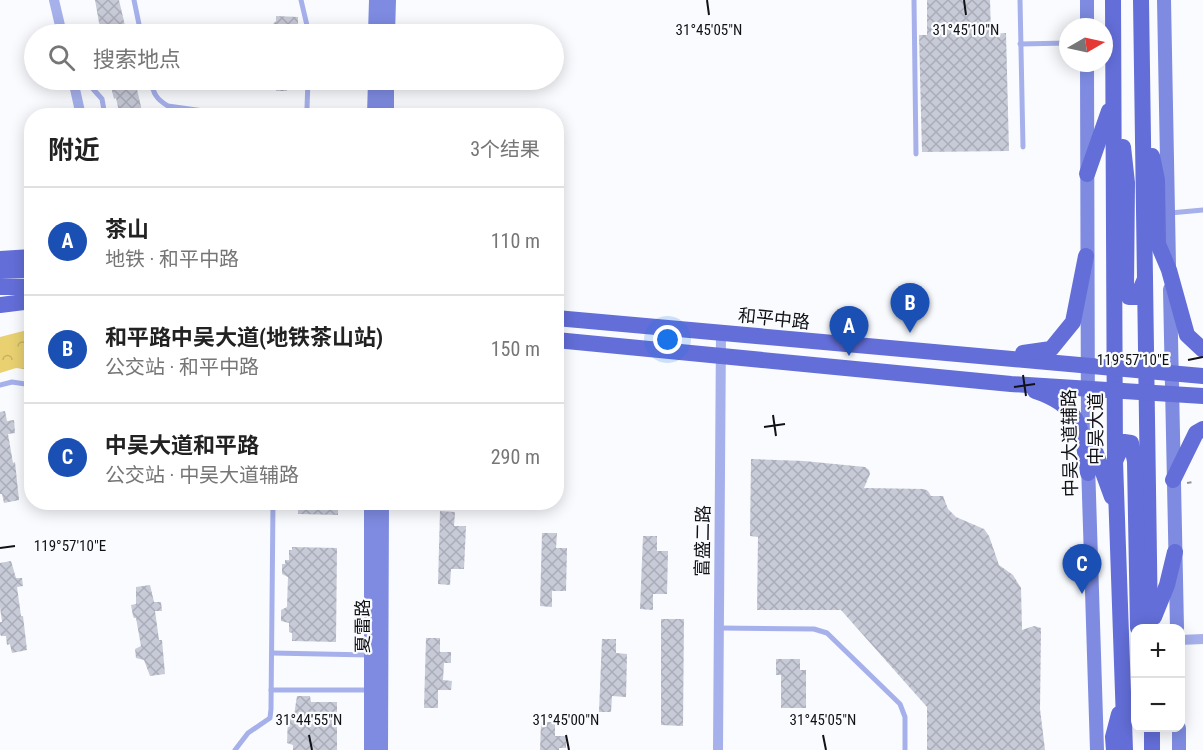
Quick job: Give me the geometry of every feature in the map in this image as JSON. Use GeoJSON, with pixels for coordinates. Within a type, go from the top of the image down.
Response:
{"type":"FeatureCollection","features":[{"type":"Feature","properties":{"kind":"main road"},"geometry":{"type":"LineString","coordinates":[[375,24],[376,0]]}},
{"type":"Feature","properties":{"kind":"main road"},"geometry":{"type":"LineString","coordinates":[[388,24],[389,0]]}},
{"type":"Feature","properties":{"kind":"main road"},"geometry":{"type":"LineString","coordinates":[[1086,0],[1086,18]]}},
{"type":"Feature","properties":{"kind":"main road","name":"中吴大道"},"geometry":{"type":"LineString","coordinates":[[1113,0],[1115,461],[1125,750]]}},
{"type":"Feature","properties":{"kind":"main road"},"geometry":{"type":"LineString","coordinates":[[1132,0],[1134,92],[1144,176]]}},
{"type":"Feature","properties":{"kind":"main road"},"geometry":{"type":"LineString","coordinates":[[1141,0],[1148,371],[1146,624]]}},
{"type":"Feature","properties":{"kind":"main road"},"geometry":{"type":"LineString","coordinates":[[1164,0],[1171,374],[1180,481],[1175,552],[1177,624]]}},
{"type":"Feature","properties":{"kind":"main road"},"geometry":{"type":"LineString","coordinates":[[1114,60],[1127,183],[1126,287],[1129,297],[1137,297],[1146,276]]}},
{"type":"Feature","properties":{"kind":"main road","name":"中吴大道辅路"},"geometry":{"type":"LineString","coordinates":[[1086,72],[1088,473],[1097,750]]}},
{"type":"Feature","properties":{"kind":"main road"},"geometry":{"type":"LineString","coordinates":[[374,108],[375,90]]}},
{"type":"Feature","properties":{"kind":"main road"},"geometry":{"type":"LineString","coordinates":[[387,90],[387,108]]}},
{"type":"Feature","properties":{"kind":"main road"},"geometry":{"type":"LineString","coordinates":[[1087,174],[1114,99]]}},
{"type":"Feature","properties":{"kind":"main road"},"geometry":{"type":"LineString","coordinates":[[1143,117],[1157,180],[1158,244],[1169,270],[1187,335],[1203,350]]}},
{"type":"Feature","properties":{"kind":"main road"},"geometry":{"type":"LineString","coordinates":[[974,355],[1033,353],[1051,349],[1073,322],[1086,256]]}},
{"type":"Feature","properties":{"kind":"main road"},"geometry":{"type":"LineString","coordinates":[[0,260],[24,258]]}},
{"type":"Feature","properties":{"kind":"main road"},"geometry":{"type":"LineString","coordinates":[[0,272],[24,270]]}},
{"type":"Feature","properties":{"kind":"main road"},"geometry":{"type":"LineString","coordinates":[[0,287],[24,287]]}},
{"type":"Feature","properties":{"kind":"main road"},"geometry":{"type":"LineString","coordinates":[[0,304],[24,302]]}},
{"type":"Feature","properties":{"kind":"main road","name":"和平中路"},"geometry":{"type":"LineString","coordinates":[[564,319],[1203,376]]}},
{"type":"Feature","properties":{"kind":"main road"},"geometry":{"type":"LineString","coordinates":[[564,341],[1011,384],[1203,396]]}},
{"type":"Feature","properties":{"kind":"main road"},"geometry":{"type":"LineString","coordinates":[[1011,384],[1055,398],[1071,412],[1083,434],[1088,473]]}},
{"type":"Feature","properties":{"kind":"main road"},"geometry":{"type":"LineString","coordinates":[[1180,481],[1196,433],[1203,429]]}},
{"type":"Feature","properties":{"kind":"main road"},"geometry":{"type":"LineString","coordinates":[[1088,430],[1117,512]]}},
{"type":"Feature","properties":{"kind":"main road"},"geometry":{"type":"LineString","coordinates":[[1115,461],[1124,442],[1131,443],[1135,461],[1146,624]]}},
{"type":"Feature","properties":{"kind":"main road","name":"夏雷路"},"geometry":{"type":"LineString","coordinates":[[370,510],[371,750]]}},
{"type":"Feature","properties":{"kind":"main road","name":"夏雷路"},"geometry":{"type":"LineString","coordinates":[[381,750],[382,510]]}},
{"type":"Feature","properties":{"kind":"main road"},"geometry":{"type":"LineString","coordinates":[[1148,624],[1167,585],[1175,552]]}},
{"type":"Feature","properties":{"kind":"main road"},"geometry":{"type":"LineString","coordinates":[[1114,750],[1113,737],[1124,696]]}},
{"type":"Feature","properties":{"kind":"main road"},"geometry":{"type":"LineString","coordinates":[[1124,727],[1131,750]]}},
{"type":"Feature","properties":{"kind":"main road"},"geometry":{"type":"LineString","coordinates":[[1179,732],[1179,750]]}},
{"type":"Feature","properties":{"kind":"street"},"geometry":{"type":"LineString","coordinates":[[54,0],[60,24]]}},
{"type":"Feature","properties":{"kind":"street"},"geometry":{"type":"LineString","coordinates":[[75,90],[79,108]]}},
{"type":"Feature","properties":{"kind":"street"},"geometry":{"type":"LineString","coordinates":[[0,253],[24,256]]}},
{"type":"Feature","properties":{"kind":"street","name":"富盛二路"},"geometry":{"type":"LineString","coordinates":[[718,750],[721,333]]}},
{"type":"Feature","properties":{"kind":"street"},"geometry":{"type":"LineString","coordinates":[[1185,640],[1203,639]]}},
{"type":"Feature","properties":{"kind":"lane"},"geometry":{"type":"LineString","coordinates":[[134,0],[139,24]]}},
{"type":"Feature","properties":{"kind":"lane"},"geometry":{"type":"LineString","coordinates":[[301,0],[307,24]]}},
{"type":"Feature","properties":{"kind":"lane"},"geometry":{"type":"LineString","coordinates":[[914,0],[916,154]]}},
{"type":"Feature","properties":{"kind":"lane"},"geometry":{"type":"LineString","coordinates":[[1020,0],[1023,147]]}},
{"type":"Feature","properties":{"kind":"lane"},"geometry":{"type":"LineString","coordinates":[[1020,44],[1059,43]]}},
{"type":"Feature","properties":{"kind":"lane"},"geometry":{"type":"LineString","coordinates":[[94,90],[102,99],[104,108]]}},
{"type":"Feature","properties":{"kind":"lane"},"geometry":{"type":"LineString","coordinates":[[153,90],[159,101],[168,106],[182,108]]}},
{"type":"Feature","properties":{"kind":"lane"},"geometry":{"type":"LineString","coordinates":[[307,108],[308,90]]}},
{"type":"Feature","properties":{"kind":"lane"},"geometry":{"type":"LineString","coordinates":[[1168,213],[1203,210]]}},
{"type":"Feature","properties":{"kind":"lane"},"geometry":{"type":"LineString","coordinates":[[0,385],[12,382],[24,384]]}},
{"type":"Feature","properties":{"kind":"lane"},"geometry":{"type":"LineString","coordinates":[[235,750],[248,733],[270,718],[273,510]]}},
{"type":"Feature","properties":{"kind":"lane"},"geometry":{"type":"LineString","coordinates":[[719,628],[814,629],[827,633],[900,704],[905,717],[905,750]]}},
{"type":"Feature","properties":{"kind":"lane"},"geometry":{"type":"LineString","coordinates":[[272,653],[371,655]]}},
{"type":"Feature","properties":{"kind":"lane"},"geometry":{"type":"LineString","coordinates":[[271,690],[371,690]]}},
{"type":"Feature","properties":{"kind":"path"},"geometry":{"type":"LineString","coordinates":[[1180,481],[1194,482]]}},
{"type":"Feature","properties":{"kind":"green space"},"geometry":{"type":"Polygon","coordinates":[[[24,331],[24,369],[16,368],[0,373],[0,337],[24,331]]]}},
{"type":"Feature","properties":{"kind":"building"},"geometry":{"type":"Polygon","coordinates":[[[95,0],[119,0],[125,24],[99,24],[95,0]]]}},
{"type":"Feature","properties":{"kind":"building"},"geometry":{"type":"Polygon","coordinates":[[[927,0],[990,0],[991,34],[1006,33],[1009,151],[922,152],[919,35],[927,35],[927,0]]]}},
{"type":"Feature","properties":{"kind":"building"},"geometry":{"type":"Polygon","coordinates":[[[276,16],[298,17],[298,24],[273,24],[276,16]]]}},
{"type":"Feature","properties":{"kind":"building"},"geometry":{"type":"Polygon","coordinates":[[[112,90],[137,90],[141,108],[118,108],[116,98],[114,99],[112,90]]]}},
{"type":"Feature","properties":{"kind":"building"},"geometry":{"type":"Polygon","coordinates":[[[5,411],[7,421],[14,420],[15,433],[8,434],[13,463],[15,462],[19,500],[4,503],[2,494],[0,494],[0,412],[5,411]]]}},
{"type":"Feature","properties":{"kind":"building"},"geometry":{"type":"Polygon","coordinates":[[[751,459],[865,467],[870,474],[864,488],[924,489],[931,496],[943,496],[948,509],[956,517],[984,529],[989,536],[999,565],[1013,575],[1021,588],[1022,630],[1034,626],[1041,628],[1040,709],[1045,750],[927,750],[927,707],[841,610],[757,610],[758,537],[750,536],[751,459]]]}},
{"type":"Feature","properties":{"kind":"building"},"geometry":{"type":"Polygon","coordinates":[[[298,510],[338,510],[338,515],[298,514],[298,510]]]}},
{"type":"Feature","properties":{"kind":"building"},"geometry":{"type":"Polygon","coordinates":[[[440,511],[455,512],[454,526],[466,526],[464,569],[451,569],[450,585],[438,584],[440,511]]]}},
{"type":"Feature","properties":{"kind":"building"},"geometry":{"type":"Polygon","coordinates":[[[542,533],[557,533],[556,548],[567,548],[566,591],[552,591],[552,607],[540,606],[542,533]]]}},
{"type":"Feature","properties":{"kind":"building"},"geometry":{"type":"Polygon","coordinates":[[[643,536],[657,536],[657,551],[668,551],[667,594],[653,594],[653,610],[640,609],[643,536]]]}},
{"type":"Feature","properties":{"kind":"building"},"geometry":{"type":"Polygon","coordinates":[[[292,547],[337,548],[336,642],[292,641],[289,623],[281,621],[281,610],[287,607],[288,577],[282,574],[282,564],[285,564],[285,560],[289,560],[289,550],[292,550],[292,547]]]}},
{"type":"Feature","properties":{"kind":"building"},"geometry":{"type":"Polygon","coordinates":[[[11,561],[16,578],[22,578],[23,586],[17,587],[27,650],[12,653],[10,644],[7,645],[6,636],[0,634],[0,622],[2,622],[0,563],[11,561]]]}},
{"type":"Feature","properties":{"kind":"building"},"geometry":{"type":"Polygon","coordinates":[[[150,585],[154,602],[161,602],[162,611],[155,611],[159,640],[162,640],[165,674],[150,676],[144,660],[136,658],[135,649],[141,646],[131,605],[136,604],[136,587],[150,585]]]}},
{"type":"Feature","properties":{"kind":"building"},"geometry":{"type":"Polygon","coordinates":[[[661,619],[684,619],[683,726],[661,725],[661,619]]]}},
{"type":"Feature","properties":{"kind":"building"},"geometry":{"type":"Polygon","coordinates":[[[426,638],[440,638],[440,652],[451,652],[451,663],[444,663],[443,680],[452,681],[451,690],[438,690],[438,708],[424,708],[426,638]]]}},
{"type":"Feature","properties":{"kind":"building"},"geometry":{"type":"Polygon","coordinates":[[[602,639],[616,639],[616,653],[627,654],[626,697],[612,696],[611,712],[599,712],[602,639]]]}},
{"type":"Feature","properties":{"kind":"building"},"geometry":{"type":"Polygon","coordinates":[[[776,659],[800,659],[800,670],[806,670],[806,708],[781,708],[781,675],[776,675],[776,659]]]}},
{"type":"Feature","properties":{"kind":"building"},"geometry":{"type":"Polygon","coordinates":[[[297,696],[310,696],[311,702],[337,702],[337,750],[293,750],[293,745],[287,743],[288,717],[294,715],[297,696]]]}},
{"type":"Feature","properties":{"kind":"building"},"geometry":{"type":"Polygon","coordinates":[[[541,722],[555,722],[555,736],[566,736],[566,748],[540,750],[541,722]]]}},
{"type":"Feature","properties":{"kind":"place","name":"和平路中吴大道(地铁茶山站)"},"geometry":{"type":"Point","coordinates":[910,333]}},
{"type":"Feature","properties":{"kind":"place","name":"茶山"},"geometry":{"type":"Point","coordinates":[849,356]}},
{"type":"Feature","properties":{"kind":"place","name":"中吴大道和平路"},"geometry":{"type":"Point","coordinates":[1082,594]}}]}
